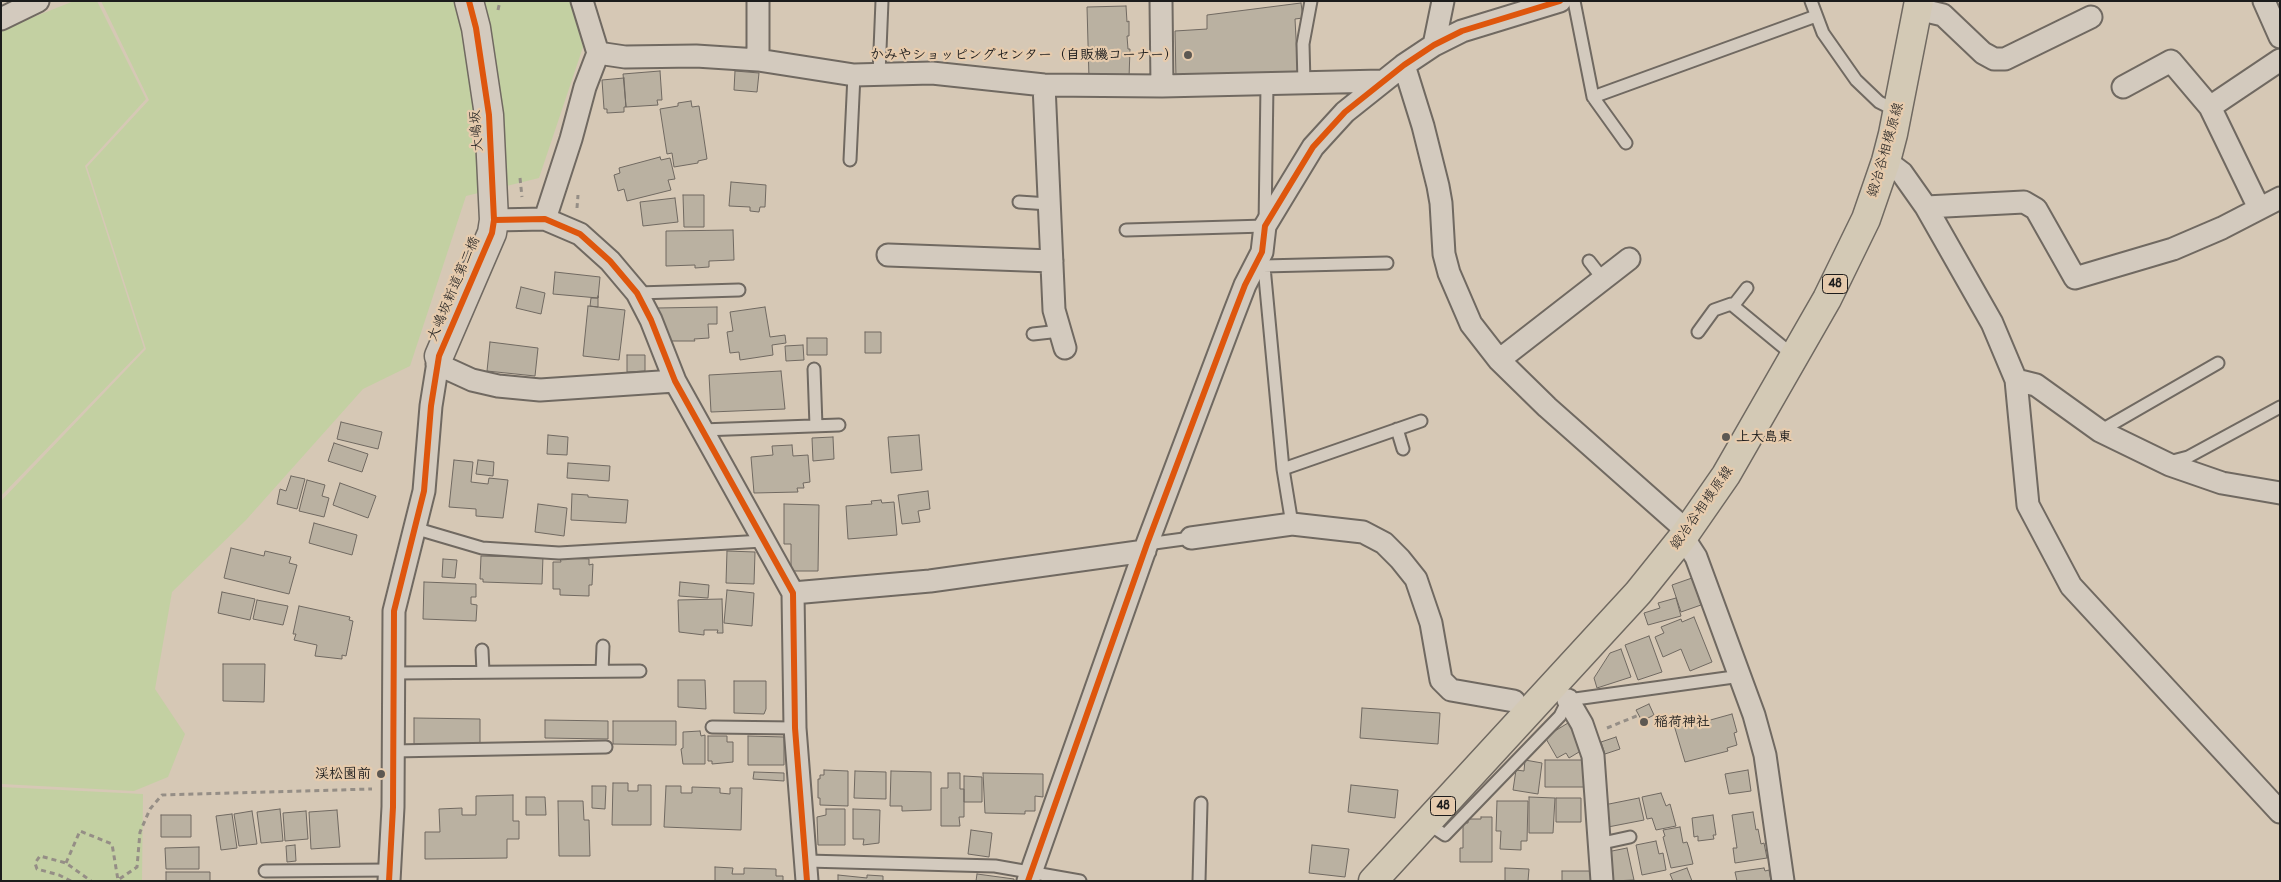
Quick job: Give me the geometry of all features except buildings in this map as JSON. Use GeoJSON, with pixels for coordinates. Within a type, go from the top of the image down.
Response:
{"type":"FeatureCollection","features":[{"type":"Feature","properties":{"kind":"main road","name":"鍛冶谷相模原線"},"geometry":{"type":"LineString","coordinates":[[1373,881],[1618,616],[1685,534],[1726,475],[1847,260],[1866,219],[1886,161],[1899,111],[1918,5]]}},
{"type":"Feature","properties":{"kind":"street"},"geometry":{"type":"LineString","coordinates":[[1,19],[38,1]]}},
{"type":"Feature","properties":{"kind":"street","name":"大嶋坂"},"geometry":{"type":"LineString","coordinates":[[469,1],[476,28],[489,115],[493,226]]}},
{"type":"Feature","properties":{"kind":"street"},"geometry":{"type":"LineString","coordinates":[[545,219],[571,139],[585,87],[598,53],[582,1]]}},
{"type":"Feature","properties":{"kind":"street"},"geometry":{"type":"LineString","coordinates":[[758,1],[758,60]]}},
{"type":"Feature","properties":{"kind":"street"},"geometry":{"type":"LineString","coordinates":[[1161,1],[1162,86]]}},
{"type":"Feature","properties":{"kind":"street"},"geometry":{"type":"LineString","coordinates":[[1434,45],[1442,1]]}},
{"type":"Feature","properties":{"kind":"street"},"geometry":{"type":"LineString","coordinates":[[1029,877],[1146,547],[1233,316],[1245,285],[1263,259],[1265,226],[1313,147],[1345,112],[1382,81],[1434,45],[1462,31],[1560,1]]}},
{"type":"Feature","properties":{"kind":"street"},"geometry":{"type":"LineString","coordinates":[[2264,1],[2280,37]]}},
{"type":"Feature","properties":{"kind":"street"},"geometry":{"type":"LineString","coordinates":[[1918,5],[1943,15],[1983,53],[1994,59],[2006,59],[2091,17]]}},
{"type":"Feature","properties":{"kind":"street"},"geometry":{"type":"LineString","coordinates":[[598,53],[625,57],[696,56],[758,60],[854,75],[932,73],[1044,85],[1267,85],[1382,81]]}},
{"type":"Feature","properties":{"kind":"street"},"geometry":{"type":"LineString","coordinates":[[2210,107],[2280,60]]}},
{"type":"Feature","properties":{"kind":"street"},"geometry":{"type":"LineString","coordinates":[[2122,87],[2171,61],[2210,107],[2259,208]]}},
{"type":"Feature","properties":{"kind":"street"},"geometry":{"type":"LineString","coordinates":[[1404,65],[1423,126],[1442,202],[1444,254],[1449,273],[1470,324],[1499,360],[1546,407],[1685,534],[1696,557],[1741,676],[1765,755],[1783,881]]}},
{"type":"Feature","properties":{"kind":"street"},"geometry":{"type":"LineString","coordinates":[[1044,85],[1054,310],[1062,340]]}},
{"type":"Feature","properties":{"kind":"street"},"geometry":{"type":"LineString","coordinates":[[1886,161],[1902,173],[1926,207],[1992,323],[2016,380],[2028,506],[2071,586],[2280,812]]}},
{"type":"Feature","properties":{"kind":"street"},"geometry":{"type":"LineString","coordinates":[[1926,207],[2024,202],[2036,209],[2075,278],[2173,249],[2222,228],[2280,198]]}},
{"type":"Feature","properties":{"kind":"street"},"geometry":{"type":"LineString","coordinates":[[493,226],[545,219],[580,234],[610,261],[637,293],[651,320],[675,381],[792,593],[795,728],[807,871]]}},
{"type":"Feature","properties":{"kind":"street","name":"大嶋坂新道第二橋"},"geometry":{"type":"LineString","coordinates":[[438,360],[493,226]]}},
{"type":"Feature","properties":{"kind":"street"},"geometry":{"type":"LineString","coordinates":[[888,255],[1052,261]]}},
{"type":"Feature","properties":{"kind":"street"},"geometry":{"type":"LineString","coordinates":[[1499,360],[1629,259]]}},
{"type":"Feature","properties":{"kind":"street"},"geometry":{"type":"LineString","coordinates":[[390,875],[394,611],[424,491],[431,406],[438,360],[481,382],[498,386],[540,390],[675,381]]}},
{"type":"Feature","properties":{"kind":"street"},"geometry":{"type":"LineString","coordinates":[[2016,380],[2036,385],[2100,431],[2165,463],[2222,483],[2280,493]]}},
{"type":"Feature","properties":{"kind":"street"},"geometry":{"type":"LineString","coordinates":[[1191,538],[1292,524],[1363,532],[1384,543],[1400,558],[1416,579],[1430,623],[1441,680],[1451,690],[1514,701]]}},
{"type":"Feature","properties":{"kind":"street"},"geometry":{"type":"LineString","coordinates":[[792,593],[930,581],[1146,547]]}},
{"type":"Feature","properties":{"kind":"street"},"geometry":{"type":"LineString","coordinates":[[1568,700],[1582,724],[1593,756],[1602,881]]}},
{"type":"Feature","properties":{"kind":"lane"},"geometry":{"type":"LineString","coordinates":[[879,74],[882,1]]}},
{"type":"Feature","properties":{"kind":"lane"},"geometry":{"type":"LineString","coordinates":[[1304,83],[1303,44],[1311,1]]}},
{"type":"Feature","properties":{"kind":"lane"},"geometry":{"type":"LineString","coordinates":[[1574,1],[1593,97],[1626,143]]}},
{"type":"Feature","properties":{"kind":"lane"},"geometry":{"type":"LineString","coordinates":[[1811,1],[1827,39],[1856,80],[1879,102],[1899,111]]}},
{"type":"Feature","properties":{"kind":"lane"},"geometry":{"type":"LineString","coordinates":[[1593,97],[1816,16]]}},
{"type":"Feature","properties":{"kind":"lane"},"geometry":{"type":"LineString","coordinates":[[850,160],[854,75]]}},
{"type":"Feature","properties":{"kind":"lane"},"geometry":{"type":"LineString","coordinates":[[1126,230],[1265,226],[1267,85]]}},
{"type":"Feature","properties":{"kind":"lane"},"geometry":{"type":"LineString","coordinates":[[1019,202],[1049,204]]}},
{"type":"Feature","properties":{"kind":"lane"},"geometry":{"type":"LineString","coordinates":[[1292,524],[1283,469],[1263,259],[1387,263]]}},
{"type":"Feature","properties":{"kind":"lane"},"geometry":{"type":"LineString","coordinates":[[1589,261],[1603,279]]}},
{"type":"Feature","properties":{"kind":"lane"},"geometry":{"type":"LineString","coordinates":[[1733,306],[1747,288]]}},
{"type":"Feature","properties":{"kind":"lane"},"geometry":{"type":"LineString","coordinates":[[637,293],[739,290]]}},
{"type":"Feature","properties":{"kind":"lane"},"geometry":{"type":"LineString","coordinates":[[1698,332],[1714,310],[1732,304],[1794,356]]}},
{"type":"Feature","properties":{"kind":"lane"},"geometry":{"type":"LineString","coordinates":[[1033,334],[1062,340]]}},
{"type":"Feature","properties":{"kind":"lane"},"geometry":{"type":"LineString","coordinates":[[2100,431],[2218,363]]}},
{"type":"Feature","properties":{"kind":"lane"},"geometry":{"type":"LineString","coordinates":[[814,369],[816,426]]}},
{"type":"Feature","properties":{"kind":"lane"},"geometry":{"type":"LineString","coordinates":[[2165,463],[2188,457],[2280,407]]}},
{"type":"Feature","properties":{"kind":"lane"},"geometry":{"type":"LineString","coordinates":[[1283,469],[1421,421]]}},
{"type":"Feature","properties":{"kind":"lane"},"geometry":{"type":"LineString","coordinates":[[702,430],[839,425]]}},
{"type":"Feature","properties":{"kind":"lane"},"geometry":{"type":"LineString","coordinates":[[1397,430],[1403,448]]}},
{"type":"Feature","properties":{"kind":"lane"},"geometry":{"type":"LineString","coordinates":[[414,528],[482,548],[559,553],[763,541]]}},
{"type":"Feature","properties":{"kind":"lane"},"geometry":{"type":"LineString","coordinates":[[1146,547],[1191,538]]}},
{"type":"Feature","properties":{"kind":"lane"},"geometry":{"type":"LineString","coordinates":[[602,671],[603,646]]}},
{"type":"Feature","properties":{"kind":"lane"},"geometry":{"type":"LineString","coordinates":[[482,650],[483,672]]}},
{"type":"Feature","properties":{"kind":"lane"},"geometry":{"type":"LineString","coordinates":[[394,673],[640,671]]}},
{"type":"Feature","properties":{"kind":"lane"},"geometry":{"type":"LineString","coordinates":[[1427,823],[1445,836],[1560,716],[1568,700],[1741,676]]}},
{"type":"Feature","properties":{"kind":"lane"},"geometry":{"type":"LineString","coordinates":[[712,727],[795,728]]}},
{"type":"Feature","properties":{"kind":"lane"},"geometry":{"type":"LineString","coordinates":[[393,751],[606,747]]}},
{"type":"Feature","properties":{"kind":"lane"},"geometry":{"type":"LineString","coordinates":[[1199,881],[1201,803]]}},
{"type":"Feature","properties":{"kind":"lane"},"geometry":{"type":"LineString","coordinates":[[1598,844],[1630,837]]}},
{"type":"Feature","properties":{"kind":"lane"},"geometry":{"type":"LineString","coordinates":[[807,871],[995,866],[1029,877],[1080,881]]}},
{"type":"Feature","properties":{"kind":"lane"},"geometry":{"type":"LineString","coordinates":[[265,871],[390,875]]}},
{"type":"Feature","properties":{"kind":"path"},"geometry":{"type":"LineString","coordinates":[[1600,731],[1639,716]]}},
{"type":"Feature","properties":{"kind":"path"},"geometry":{"type":"LineString","coordinates":[[66,863],[80,831],[112,844],[118,880],[136,867],[140,832],[150,809],[162,796],[392,788]]}},
{"type":"Feature","properties":{"kind":"path"},"geometry":{"type":"LineString","coordinates":[[71,881],[59,875],[37,870],[35,863],[40,856],[66,863],[91,881]]}},
{"type":"Feature","properties":{"kind":"green space"},"geometry":{"type":"Polygon","coordinates":[[[74,1],[97,1],[146,99],[85,166],[144,348],[1,496],[1,30],[74,1]]]}},
{"type":"Feature","properties":{"kind":"green space"},"geometry":{"type":"Polygon","coordinates":[[[101,1],[570,1],[583,47],[539,178],[466,196],[410,366],[363,389],[246,520],[172,592],[155,689],[185,734],[168,777],[134,791],[1,784],[1,501],[146,349],[87,167],[149,100],[101,1]]]}},
{"type":"Feature","properties":{"kind":"green space"},"geometry":{"type":"Polygon","coordinates":[[[1,787],[143,794],[142,881],[1,881],[1,787]]]}},
{"type":"Feature","properties":{"kind":"cycle path"},"geometry":{"type":"LineString","coordinates":[[389,881],[393,807],[394,611],[424,491],[431,406],[439,356],[492,233],[494,220],[489,115],[476,28],[469,1]]}},
{"type":"Feature","properties":{"kind":"cycle path"},"geometry":{"type":"LineString","coordinates":[[1028,881],[1147,544],[1245,285],[1262,252],[1265,226],[1313,147],[1345,112],[1404,65],[1434,45],[1462,31],[1560,1]]}},
{"type":"Feature","properties":{"kind":"cycle path"},"geometry":{"type":"LineString","coordinates":[[494,220],[545,219],[580,234],[610,261],[637,293],[651,320],[675,381],[793,593],[795,728],[807,881]]}},
{"type":"Feature","properties":{"kind":"place","name":"かみやショッピングセンター（自販機コーナー）"},"geometry":{"type":"Point","coordinates":[1188,55]}},
{"type":"Feature","properties":{"kind":"place","name":"上大島東"},"geometry":{"type":"Point","coordinates":[1726,437]}},
{"type":"Feature","properties":{"kind":"place","name":"稲荷神社"},"geometry":{"type":"Point","coordinates":[1644,722]}},
{"type":"Feature","properties":{"kind":"place","name":"渓松園前"},"geometry":{"type":"Point","coordinates":[381,774]}}]}
